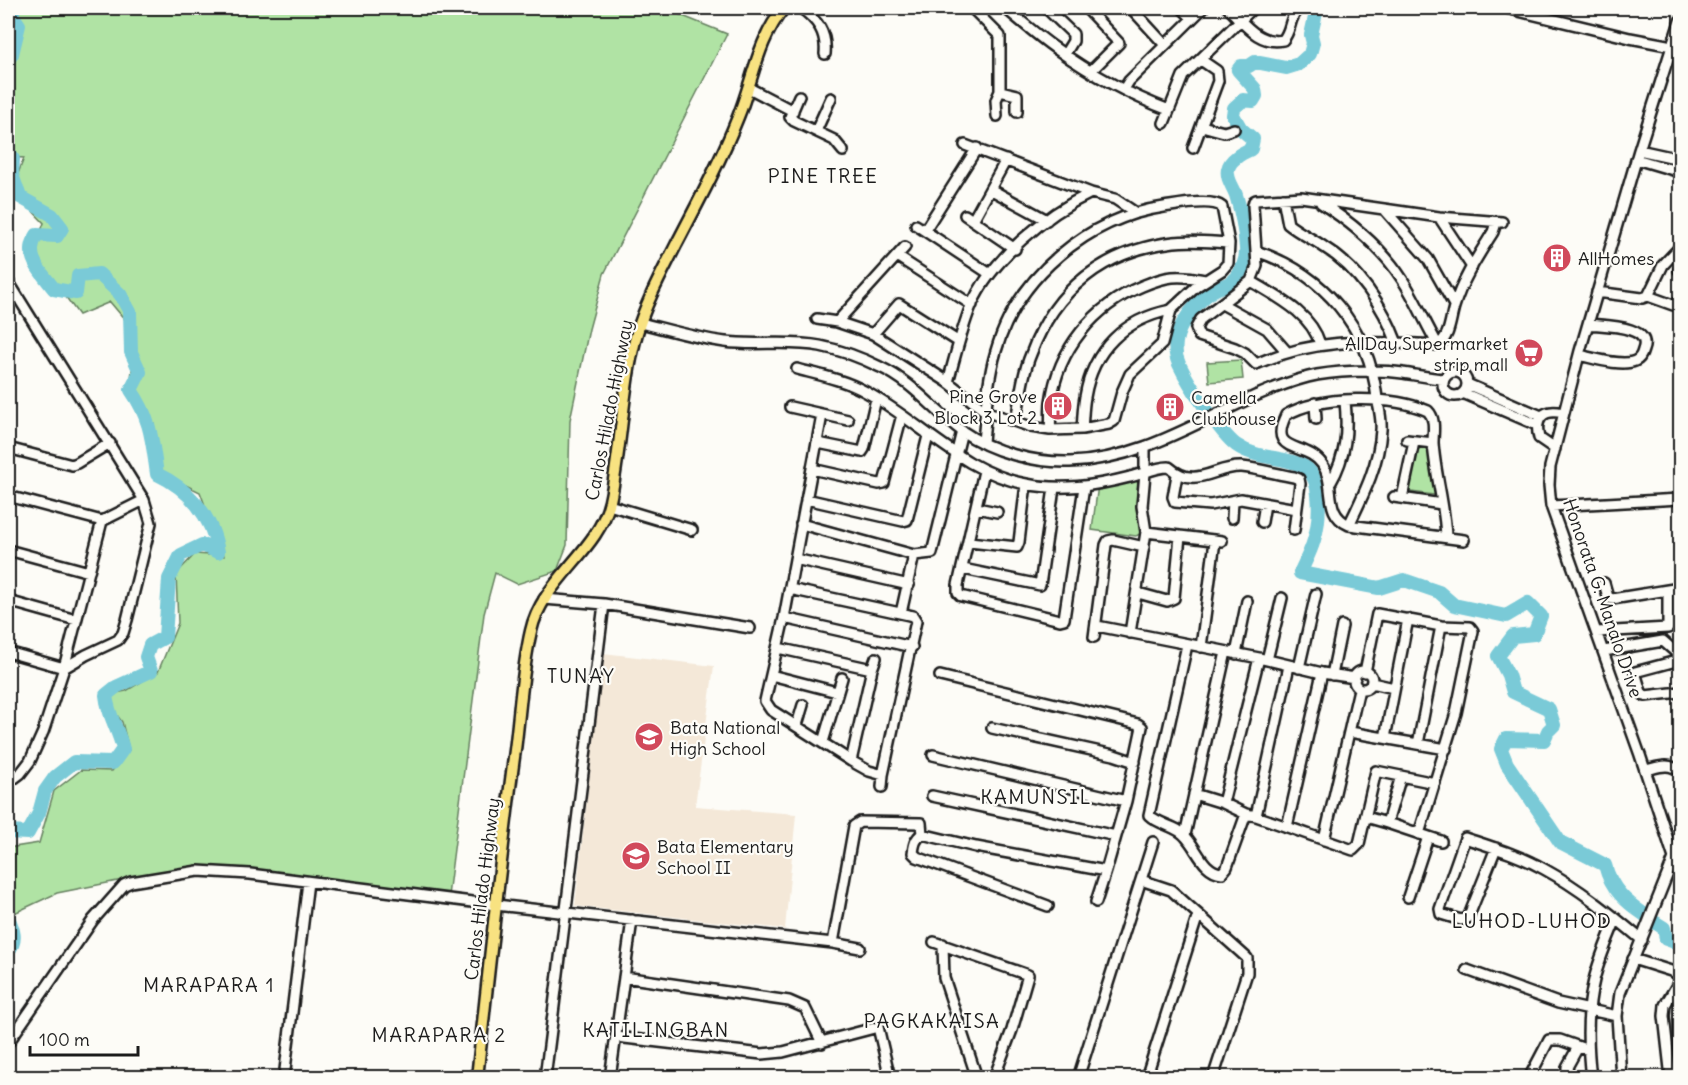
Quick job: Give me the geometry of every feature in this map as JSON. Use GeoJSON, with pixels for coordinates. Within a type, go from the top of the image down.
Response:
{"type":"FeatureCollection","features":[{"type":"Feature","properties":{"kind":"main road","name":"Carlos Hilado Highway"},"geometry":{"type":"LineString","coordinates":[[477,1077],[496,905],[531,631],[544,599],[587,544],[609,505],[628,379],[641,322],[653,290],[738,118],[763,40],[781,8]]}},
{"type":"Feature","properties":{"kind":"street"},"geometry":{"type":"LineString","coordinates":[[801,8],[821,27],[825,36],[825,54]]}},
{"type":"Feature","properties":{"kind":"street"},"geometry":{"type":"LineString","coordinates":[[972,8],[1000,36],[1000,91],[996,100],[997,116]]}},
{"type":"Feature","properties":{"kind":"street"},"geometry":{"type":"LineString","coordinates":[[1005,8],[1091,71],[1143,100],[1169,110]]}},
{"type":"Feature","properties":{"kind":"street"},"geometry":{"type":"LineString","coordinates":[[1046,8],[1073,34],[1073,41],[1065,54]]}},
{"type":"Feature","properties":{"kind":"street"},"geometry":{"type":"LineString","coordinates":[[1086,8],[1119,43],[1091,71]]}},
{"type":"Feature","properties":{"kind":"street"},"geometry":{"type":"LineString","coordinates":[[1131,8],[1165,45]]}},
{"type":"Feature","properties":{"kind":"street"},"geometry":{"type":"LineString","coordinates":[[1182,8],[1192,18]]}},
{"type":"Feature","properties":{"kind":"street"},"geometry":{"type":"LineString","coordinates":[[1124,89],[1203,8]]}},
{"type":"Feature","properties":{"kind":"street"},"geometry":{"type":"LineString","coordinates":[[1228,8],[1256,35],[1266,40],[1283,40],[1287,36],[1292,15],[1300,8]]}},
{"type":"Feature","properties":{"kind":"street"},"geometry":{"type":"LineString","coordinates":[[1164,123],[1180,82],[1253,8]]}},
{"type":"Feature","properties":{"kind":"street"},"geometry":{"type":"LineString","coordinates":[[1506,8],[1672,46]]}},
{"type":"Feature","properties":{"kind":"street","name":"Honorata G. Manalo Drive"},"geometry":{"type":"LineString","coordinates":[[1621,1077],[1617,1016],[1620,993],[1677,859],[1551,507],[1549,485],[1563,414],[1579,355],[1680,21]]}},
{"type":"Feature","properties":{"kind":"street"},"geometry":{"type":"LineString","coordinates":[[1193,148],[1218,81],[1217,71],[1201,60]]}},
{"type":"Feature","properties":{"kind":"street"},"geometry":{"type":"LineString","coordinates":[[749,88],[793,111]]}},
{"type":"Feature","properties":{"kind":"street"},"geometry":{"type":"LineString","coordinates":[[1000,91],[1017,95],[1017,112]]}},
{"type":"Feature","properties":{"kind":"street"},"geometry":{"type":"LineString","coordinates":[[799,96],[790,117],[834,140],[843,151]]}},
{"type":"Feature","properties":{"kind":"street"},"geometry":{"type":"LineString","coordinates":[[816,131],[831,98]]}},
{"type":"Feature","properties":{"kind":"street"},"geometry":{"type":"LineString","coordinates":[[1202,126],[1224,132],[1234,129]]}},
{"type":"Feature","properties":{"kind":"street"},"geometry":{"type":"LineString","coordinates":[[965,145],[1115,200],[1136,213]]}},
{"type":"Feature","properties":{"kind":"street"},"geometry":{"type":"LineString","coordinates":[[977,148],[920,227],[990,274]]}},
{"type":"Feature","properties":{"kind":"street"},"geometry":{"type":"LineString","coordinates":[[1638,155],[1680,159]]}},
{"type":"Feature","properties":{"kind":"street"},"geometry":{"type":"LineString","coordinates":[[1638,155],[1680,172]]}},
{"type":"Feature","properties":{"kind":"street"},"geometry":{"type":"LineString","coordinates":[[1006,160],[990,189],[969,218],[1014,249]]}},
{"type":"Feature","properties":{"kind":"street"},"geometry":{"type":"LineString","coordinates":[[990,189],[1047,220]]}},
{"type":"Feature","properties":{"kind":"street"},"geometry":{"type":"LineString","coordinates":[[948,382],[972,305],[990,274],[1047,220],[1091,193]]}},
{"type":"Feature","properties":{"kind":"street"},"geometry":{"type":"LineString","coordinates":[[1301,197],[1317,200],[1439,217],[1497,221],[1454,305],[1448,332],[1443,341],[1438,345],[1362,342],[1320,344],[1287,352],[1256,364],[1245,353],[1235,348],[1199,336],[1196,328],[1206,315],[1251,281],[1257,266],[1254,201],[1301,197]]}},
{"type":"Feature","properties":{"kind":"street"},"geometry":{"type":"LineString","coordinates":[[1283,198],[1288,224],[1326,248],[1350,269],[1375,298],[1388,320],[1397,343]]}},
{"type":"Feature","properties":{"kind":"street"},"geometry":{"type":"LineString","coordinates":[[1317,200],[1345,219],[1389,261],[1414,300],[1438,345]]}},
{"type":"Feature","properties":{"kind":"street"},"geometry":{"type":"LineString","coordinates":[[983,442],[992,366],[1002,333],[1018,302],[1045,269],[1072,245],[1124,217],[1183,204],[1219,205],[1224,212],[1229,243],[1228,263],[1171,310],[1146,316],[1130,324],[1114,337],[1093,372],[1085,395],[1082,429]]}},
{"type":"Feature","properties":{"kind":"street"},"geometry":{"type":"LineString","coordinates":[[1384,209],[1428,260],[1454,305]]}},
{"type":"Feature","properties":{"kind":"street"},"geometry":{"type":"LineString","coordinates":[[1439,217],[1472,267]]}},
{"type":"Feature","properties":{"kind":"street"},"geometry":{"type":"LineString","coordinates":[[1016,421],[1030,354],[1042,328],[1075,285],[1114,257],[1139,249],[1173,242],[1229,243]]}},
{"type":"Feature","properties":{"kind":"street"},"geometry":{"type":"LineString","coordinates":[[837,322],[905,247]]}},
{"type":"Feature","properties":{"kind":"street"},"geometry":{"type":"LineString","coordinates":[[1648,296],[1663,265],[1680,247]]}},
{"type":"Feature","properties":{"kind":"street"},"geometry":{"type":"LineString","coordinates":[[1256,251],[1278,258],[1327,292],[1342,310],[1362,342],[1373,370],[1381,427],[1378,450],[1368,486],[1349,525]]}},
{"type":"Feature","properties":{"kind":"street"},"geometry":{"type":"LineString","coordinates":[[898,257],[972,305]]}},
{"type":"Feature","properties":{"kind":"street"},"geometry":{"type":"LineString","coordinates":[[1050,430],[1051,402],[1059,371],[1072,344],[1090,320],[1123,294],[1156,280],[1186,276],[1205,280]]}},
{"type":"Feature","properties":{"kind":"street"},"geometry":{"type":"LineString","coordinates":[[8,281],[110,443],[144,500],[151,518],[123,633],[118,640],[64,668],[8,652]]}},
{"type":"Feature","properties":{"kind":"street"},"geometry":{"type":"LineString","coordinates":[[1251,281],[1293,308],[1317,333],[1320,344]]}},
{"type":"Feature","properties":{"kind":"street"},"geometry":{"type":"LineString","coordinates":[[1597,292],[1642,298],[1648,296],[1673,305],[1680,302]]}},
{"type":"Feature","properties":{"kind":"street"},"geometry":{"type":"LineString","coordinates":[[873,334],[899,304],[959,342]]}},
{"type":"Feature","properties":{"kind":"street"},"geometry":{"type":"LineString","coordinates":[[1222,304],[1267,329],[1287,352]]}},
{"type":"Feature","properties":{"kind":"street"},"geometry":{"type":"LineString","coordinates":[[817,320],[837,322],[873,334],[948,382],[985,411],[1031,427],[1050,430],[1082,429],[1114,421],[1130,374],[1160,348],[1171,310]]}},
{"type":"Feature","properties":{"kind":"street"},"geometry":{"type":"LineString","coordinates":[[641,322],[726,342],[820,346],[856,357],[882,368],[913,387],[963,431],[983,442],[1024,457],[1049,461],[1104,459],[1145,447],[1207,421],[1236,404],[1309,377],[1373,370],[1443,379]]}},
{"type":"Feature","properties":{"kind":"street"},"geometry":{"type":"LineString","coordinates":[[1579,355],[1616,362],[1634,362],[1639,358],[1645,346],[1641,334],[1632,329],[1588,324]]}},
{"type":"Feature","properties":{"kind":"street"},"geometry":{"type":"LineString","coordinates":[[797,369],[841,381],[866,392],[902,415],[928,436],[984,471],[1026,484],[1054,488],[1084,487],[1145,473],[1155,468],[1169,467],[1177,475],[1202,477],[1229,468],[1240,467],[1294,477],[1299,479],[1300,484],[1294,530]]}},
{"type":"Feature","properties":{"kind":"street"},"geometry":{"type":"LineString","coordinates":[[1457,372],[1464,376],[1465,389],[1456,396],[1449,395],[1442,386],[1443,379],[1449,373],[1457,372]]}},
{"type":"Feature","properties":{"kind":"street"},"geometry":{"type":"LineString","coordinates":[[1465,389],[1539,421]]}},
{"type":"Feature","properties":{"kind":"street"},"geometry":{"type":"LineString","coordinates":[[818,443],[862,452],[876,399]]}},
{"type":"Feature","properties":{"kind":"street"},"geometry":{"type":"LineString","coordinates":[[1446,537],[1434,428],[1431,414],[1428,411],[1363,399],[1315,403],[1286,415],[1280,437],[1288,446],[1316,457],[1325,469],[1330,482],[1336,517],[1349,525],[1464,540]]}},
{"type":"Feature","properties":{"kind":"street"},"geometry":{"type":"LineString","coordinates":[[1330,482],[1340,465],[1346,435],[1345,401]]}},
{"type":"Feature","properties":{"kind":"street"},"geometry":{"type":"LineString","coordinates":[[1315,403],[1316,420]]}},
{"type":"Feature","properties":{"kind":"street"},"geometry":{"type":"LineString","coordinates":[[790,407],[848,420]]}},
{"type":"Feature","properties":{"kind":"street"},"geometry":{"type":"LineString","coordinates":[[1539,421],[1551,413],[1563,414]]}},
{"type":"Feature","properties":{"kind":"street"},"geometry":{"type":"LineString","coordinates":[[822,415],[790,589],[765,696],[766,704],[869,771],[883,775]]}},
{"type":"Feature","properties":{"kind":"street"},"geometry":{"type":"LineString","coordinates":[[812,469],[879,484],[884,483],[902,415]]}},
{"type":"Feature","properties":{"kind":"street"},"geometry":{"type":"LineString","coordinates":[[1539,421],[1539,438],[1555,449]]}},
{"type":"Feature","properties":{"kind":"street"},"geometry":{"type":"LineString","coordinates":[[801,524],[914,555],[933,552],[963,431]]}},
{"type":"Feature","properties":{"kind":"street"},"geometry":{"type":"LineString","coordinates":[[806,499],[907,520],[928,436]]}},
{"type":"Feature","properties":{"kind":"street"},"geometry":{"type":"LineString","coordinates":[[1434,443],[1410,441],[1398,498],[1442,504]]}},
{"type":"Feature","properties":{"kind":"street"},"geometry":{"type":"LineString","coordinates":[[8,448],[72,465],[110,443]]}},
{"type":"Feature","properties":{"kind":"street"},"geometry":{"type":"LineString","coordinates":[[1130,633],[1146,532],[1142,506],[1145,447]]}},
{"type":"Feature","properties":{"kind":"street"},"geometry":{"type":"LineString","coordinates":[[984,471],[958,593],[961,596],[1060,620],[1064,619],[1084,487]]}},
{"type":"Feature","properties":{"kind":"street"},"geometry":{"type":"LineString","coordinates":[[1177,475],[1173,496],[1175,502],[1210,505],[1241,499],[1296,509]]}},
{"type":"Feature","properties":{"kind":"street"},"geometry":{"type":"LineString","coordinates":[[969,542],[1017,547],[1026,484]]}},
{"type":"Feature","properties":{"kind":"street"},"geometry":{"type":"LineString","coordinates":[[963,569],[1040,585],[1054,488]]}},
{"type":"Feature","properties":{"kind":"street"},"geometry":{"type":"LineString","coordinates":[[8,496],[102,521],[144,500]]}},
{"type":"Feature","properties":{"kind":"street"},"geometry":{"type":"LineString","coordinates":[[1551,507],[1680,499]]}},
{"type":"Feature","properties":{"kind":"street"},"geometry":{"type":"LineString","coordinates":[[1232,518],[1233,501]]}},
{"type":"Feature","properties":{"kind":"street"},"geometry":{"type":"LineString","coordinates":[[1262,522],[1264,504]]}},
{"type":"Feature","properties":{"kind":"street"},"geometry":{"type":"LineString","coordinates":[[609,505],[692,530]]}},
{"type":"Feature","properties":{"kind":"street"},"geometry":{"type":"LineString","coordinates":[[976,508],[997,512]]}},
{"type":"Feature","properties":{"kind":"street"},"geometry":{"type":"LineString","coordinates":[[8,783],[20,774],[37,748],[64,668],[102,521]]}},
{"type":"Feature","properties":{"kind":"street"},"geometry":{"type":"LineString","coordinates":[[1146,532],[1218,541],[1201,647]]}},
{"type":"Feature","properties":{"kind":"street"},"geometry":{"type":"LineString","coordinates":[[1138,593],[1167,601],[1174,598],[1180,536]]}},
{"type":"Feature","properties":{"kind":"street"},"geometry":{"type":"LineString","coordinates":[[1094,637],[1108,541],[1113,540],[1144,547]]}},
{"type":"Feature","properties":{"kind":"street"},"geometry":{"type":"LineString","coordinates":[[8,550],[89,572]]}},
{"type":"Feature","properties":{"kind":"street"},"geometry":{"type":"LineString","coordinates":[[901,613],[914,555]]}},
{"type":"Feature","properties":{"kind":"street"},"geometry":{"type":"LineString","coordinates":[[795,559],[909,585]]}},
{"type":"Feature","properties":{"kind":"street"},"geometry":{"type":"LineString","coordinates":[[1604,583],[1608,597],[1612,599],[1680,588]]}},
{"type":"Feature","properties":{"kind":"street"},"geometry":{"type":"LineString","coordinates":[[790,589],[913,616],[916,621],[882,787]]}},
{"type":"Feature","properties":{"kind":"street"},"geometry":{"type":"LineString","coordinates":[[1597,632],[1668,628],[1668,590]]}},
{"type":"Feature","properties":{"kind":"street"},"geometry":{"type":"LineString","coordinates":[[1187,645],[1149,812],[1151,818],[1185,835],[1207,867],[1215,873],[1222,873],[1251,815],[1316,594]]}},
{"type":"Feature","properties":{"kind":"street"},"geometry":{"type":"LineString","coordinates":[[1223,802],[1282,598]]}},
{"type":"Feature","properties":{"kind":"street"},"geometry":{"type":"LineString","coordinates":[[544,599],[604,604],[750,628]]}},
{"type":"Feature","properties":{"kind":"street"},"geometry":{"type":"LineString","coordinates":[[8,601],[76,620]]}},
{"type":"Feature","properties":{"kind":"street"},"geometry":{"type":"LineString","coordinates":[[1185,835],[1231,653],[1247,601]]}},
{"type":"Feature","properties":{"kind":"street"},"geometry":{"type":"LineString","coordinates":[[545,1077],[604,604]]}},
{"type":"Feature","properties":{"kind":"street"},"geometry":{"type":"LineString","coordinates":[[1365,672],[1377,614],[1441,626],[1470,627],[1473,631],[1456,713],[1435,783],[1408,897]]}},
{"type":"Feature","properties":{"kind":"street"},"geometry":{"type":"LineString","coordinates":[[784,618],[912,647]]}},
{"type":"Feature","properties":{"kind":"street"},"geometry":{"type":"LineString","coordinates":[[1385,738],[1408,619]]}},
{"type":"Feature","properties":{"kind":"street"},"geometry":{"type":"LineString","coordinates":[[1097,626],[1355,678]]}},
{"type":"Feature","properties":{"kind":"street"},"geometry":{"type":"LineString","coordinates":[[1287,827],[1342,626]]}},
{"type":"Feature","properties":{"kind":"street"},"geometry":{"type":"LineString","coordinates":[[1418,744],[1441,626]]}},
{"type":"Feature","properties":{"kind":"street"},"geometry":{"type":"LineString","coordinates":[[1604,651],[1665,642],[1680,658],[1635,672],[1641,692],[1646,696],[1680,692]]}},
{"type":"Feature","properties":{"kind":"street"},"geometry":{"type":"LineString","coordinates":[[778,648],[872,669]]}},
{"type":"Feature","properties":{"kind":"street"},"geometry":{"type":"LineString","coordinates":[[851,760],[876,658]]}},
{"type":"Feature","properties":{"kind":"street"},"geometry":{"type":"LineString","coordinates":[[1365,672],[1371,676],[1372,683],[1367,689],[1359,689],[1355,684],[1355,678],[1357,674],[1365,672]]}},
{"type":"Feature","properties":{"kind":"street"},"geometry":{"type":"LineString","coordinates":[[771,675],[837,692]]}},
{"type":"Feature","properties":{"kind":"street"},"geometry":{"type":"LineString","coordinates":[[940,676],[1140,725],[1143,729],[1126,801],[1096,902]]}},
{"type":"Feature","properties":{"kind":"street"},"geometry":{"type":"LineString","coordinates":[[823,742],[842,678]]}},
{"type":"Feature","properties":{"kind":"street"},"geometry":{"type":"LineString","coordinates":[[1372,683],[1394,688]]}},
{"type":"Feature","properties":{"kind":"street"},"geometry":{"type":"LineString","coordinates":[[1324,840],[1359,689]]}},
{"type":"Feature","properties":{"kind":"street"},"geometry":{"type":"LineString","coordinates":[[797,725],[803,705]]}},
{"type":"Feature","properties":{"kind":"street"},"geometry":{"type":"LineString","coordinates":[[992,728],[1136,762]]}},
{"type":"Feature","properties":{"kind":"street"},"geometry":{"type":"LineString","coordinates":[[1350,732],[1446,749]]}},
{"type":"Feature","properties":{"kind":"street"},"geometry":{"type":"LineString","coordinates":[[933,756],[1126,801]]}},
{"type":"Feature","properties":{"kind":"street"},"geometry":{"type":"LineString","coordinates":[[1646,770],[1665,765],[1675,767],[1680,772]]}},
{"type":"Feature","properties":{"kind":"street"},"geometry":{"type":"LineString","coordinates":[[1194,794],[1223,802],[1251,815],[1353,850],[1359,844],[1376,771],[1435,783]]}},
{"type":"Feature","properties":{"kind":"street"},"geometry":{"type":"LineString","coordinates":[[1387,823],[1401,776]]}},
{"type":"Feature","properties":{"kind":"street"},"geometry":{"type":"LineString","coordinates":[[932,796],[1116,836]]}},
{"type":"Feature","properties":{"kind":"street"},"geometry":{"type":"LineString","coordinates":[[1366,817],[1441,841]]}},
{"type":"Feature","properties":{"kind":"street"},"geometry":{"type":"LineString","coordinates":[[834,943],[856,824],[921,823],[922,834]]}},
{"type":"Feature","properties":{"kind":"street"},"geometry":{"type":"LineString","coordinates":[[922,834],[976,847],[1106,871]]}},
{"type":"Feature","properties":{"kind":"street"},"geometry":{"type":"LineString","coordinates":[[922,834],[915,841],[913,853],[916,857],[1048,906]]}},
{"type":"Feature","properties":{"kind":"street"},"geometry":{"type":"LineString","coordinates":[[1496,848],[1468,918],[1461,920],[1442,914],[1440,909],[1465,838],[1496,848],[1543,868],[1577,890],[1642,940]]}},
{"type":"Feature","properties":{"kind":"street"},"geometry":{"type":"LineString","coordinates":[[1077,1077],[1153,842]]}},
{"type":"Feature","properties":{"kind":"street"},"geometry":{"type":"LineString","coordinates":[[8,1043],[87,928],[127,884],[198,871],[250,874],[496,905],[834,943],[860,948]]}},
{"type":"Feature","properties":{"kind":"street"},"geometry":{"type":"LineString","coordinates":[[1141,880],[1171,890],[1243,953],[1248,962],[1213,1077]]}},
{"type":"Feature","properties":{"kind":"street"},"geometry":{"type":"LineString","coordinates":[[284,1077],[308,882]]}},
{"type":"Feature","properties":{"kind":"street"},"geometry":{"type":"LineString","coordinates":[[1146,1077],[1198,915]]}},
{"type":"Feature","properties":{"kind":"street"},"geometry":{"type":"LineString","coordinates":[[1591,1077],[1583,1048],[1593,982],[1616,919]]}},
{"type":"Feature","properties":{"kind":"street"},"geometry":{"type":"LineString","coordinates":[[610,1077],[632,920]]}},
{"type":"Feature","properties":{"kind":"street"},"geometry":{"type":"LineString","coordinates":[[977,1077],[944,978],[938,943],[1028,975],[1012,1030],[994,1077]]}},
{"type":"Feature","properties":{"kind":"street"},"geometry":{"type":"LineString","coordinates":[[1633,959],[1671,971],[1680,979],[1665,1005],[1664,1016],[1671,1077]]}},
{"type":"Feature","properties":{"kind":"street"},"geometry":{"type":"LineString","coordinates":[[1467,970],[1558,1003],[1589,1012],[1617,1016]]}},
{"type":"Feature","properties":{"kind":"street"},"geometry":{"type":"LineString","coordinates":[[624,977],[789,1001],[805,1008],[822,1043]]}},
{"type":"Feature","properties":{"kind":"street"},"geometry":{"type":"LineString","coordinates":[[615,1037],[762,1054],[783,1052],[822,1043],[878,1027],[890,1077]]}},
{"type":"Feature","properties":{"kind":"street"},"geometry":{"type":"LineString","coordinates":[[1529,1077],[1549,1040],[1555,1039],[1583,1048]]}},
{"type":"Feature","properties":{"kind":"street"},"geometry":{"type":"LineString","coordinates":[[1567,1077],[1567,1067],[1583,1048]]}},
{"type":"Feature","properties":{"kind":"shaded area"},"geometry":{"type":"Polygon","coordinates":[[[603,653],[714,666],[695,806],[796,814],[785,929],[575,906],[603,653]]]}},
{"type":"Feature","properties":{"kind":"green space"},"geometry":{"type":"Polygon","coordinates":[[[8,8],[663,8],[727,34],[604,274],[589,329],[570,420],[567,545],[557,571],[517,584],[495,573],[484,614],[448,896],[198,865],[57,893],[8,916],[8,848],[39,843],[54,791],[81,770],[112,771],[129,750],[122,722],[110,705],[111,694],[126,691],[158,672],[178,623],[176,574],[195,554],[224,556],[217,527],[200,492],[159,472],[154,423],[129,397],[136,333],[110,302],[79,315],[33,252],[44,223],[27,205],[16,179],[24,158],[8,157],[8,8]]]}},
{"type":"Feature","properties":{"kind":"green space"},"geometry":{"type":"Polygon","coordinates":[[[1241,360],[1243,379],[1209,382],[1207,362],[1241,360]]]}},
{"type":"Feature","properties":{"kind":"green space"},"geometry":{"type":"Polygon","coordinates":[[[1417,445],[1430,445],[1436,494],[1434,495],[1411,492],[1407,488],[1417,445]]]}},
{"type":"Feature","properties":{"kind":"green space"},"geometry":{"type":"Polygon","coordinates":[[[1138,480],[1136,508],[1142,531],[1140,534],[1136,536],[1092,530],[1098,485],[1138,480]]]}},
{"type":"Feature","properties":{"kind":"waterway"},"geometry":{"type":"LineString","coordinates":[[8,60],[12,54],[19,25],[13,16],[13,8]]}},
{"type":"Feature","properties":{"kind":"waterway"},"geometry":{"type":"LineString","coordinates":[[1317,8],[1311,35],[1313,43],[1310,54],[1299,64],[1286,68],[1255,62],[1249,66],[1241,66],[1238,70],[1255,89],[1256,96],[1253,101],[1243,100],[1234,108],[1233,115],[1241,129],[1253,139],[1251,149],[1234,159],[1229,165],[1228,173],[1241,214],[1246,257],[1236,278],[1212,291],[1189,313],[1178,333],[1176,343],[1179,364],[1213,419],[1236,445],[1252,453],[1301,465],[1314,478],[1317,488],[1318,522],[1313,544],[1300,573],[1379,588],[1404,580],[1439,592],[1454,605],[1506,616],[1528,603],[1541,616],[1534,634],[1513,636],[1498,656],[1508,675],[1513,692],[1549,709],[1554,725],[1544,740],[1506,739],[1501,749],[1507,764],[1560,842],[1605,865],[1615,888],[1645,915]]}},
{"type":"Feature","properties":{"kind":"waterway"},"geometry":{"type":"LineString","coordinates":[[8,152],[13,159],[12,175],[20,197],[52,215],[62,228],[57,236],[37,235],[33,243],[35,264],[44,276],[54,289],[76,293],[78,276],[99,274],[120,294],[130,312],[131,352],[140,372],[131,390],[147,420],[157,474],[179,487],[197,505],[210,527],[218,552],[202,545],[181,555],[169,579],[165,637],[150,645],[146,657],[151,671],[116,687],[106,695],[123,749],[113,763],[74,762],[55,777],[45,791],[39,813],[28,833],[8,832]]}},
{"type":"Feature","properties":{"kind":"waterway"},"geometry":{"type":"LineString","coordinates":[[8,918],[14,939],[8,951]]}},
{"type":"Feature","properties":{"kind":"waterway"},"geometry":{"type":"LineString","coordinates":[[1656,923],[1664,928],[1666,939],[1680,944]]}},
{"type":"Feature","properties":{"kind":"place","name":"AllHomes"},"geometry":{"type":"Point","coordinates":[1557,258]}},
{"type":"Feature","properties":{"kind":"place","name":"AllDay Supermarket strip mall"},"geometry":{"type":"Point","coordinates":[1529,353]}},
{"type":"Feature","properties":{"kind":"place","name":"Pine Grove Block 3 Lot 2"},"geometry":{"type":"Point","coordinates":[1058,406]}},
{"type":"Feature","properties":{"kind":"place","name":"Camella Clubhouse"},"geometry":{"type":"Point","coordinates":[1170,407]}},
{"type":"Feature","properties":{"kind":"place","name":"Bata National High School"},"geometry":{"type":"Point","coordinates":[649,737]}},
{"type":"Feature","properties":{"kind":"place","name":"Bata Elementary School II"},"geometry":{"type":"Point","coordinates":[636,856]}},
{"type":"Feature","properties":{"kind":"district","name":"PINE TREE"},"geometry":{"type":"Point","coordinates":[823,175]}},
{"type":"Feature","properties":{"kind":"district","name":"TUNAY"},"geometry":{"type":"Point","coordinates":[581,675]}},
{"type":"Feature","properties":{"kind":"district","name":"KAMUNSIL"},"geometry":{"type":"Point","coordinates":[1036,796]}},
{"type":"Feature","properties":{"kind":"district","name":"LUHOD-LUHOD"},"geometry":{"type":"Point","coordinates":[1532,920]}},
{"type":"Feature","properties":{"kind":"district","name":"MARAPARA 1"},"geometry":{"type":"Point","coordinates":[209,984]}},
{"type":"Feature","properties":{"kind":"district","name":"PAGKAKAISA"},"geometry":{"type":"Point","coordinates":[932,1020]}},
{"type":"Feature","properties":{"kind":"district","name":"KATILINGBAN"},"geometry":{"type":"Point","coordinates":[656,1029]}},
{"type":"Feature","properties":{"kind":"district","name":"MARAPARA 2"},"geometry":{"type":"Point","coordinates":[439,1034]}}]}
